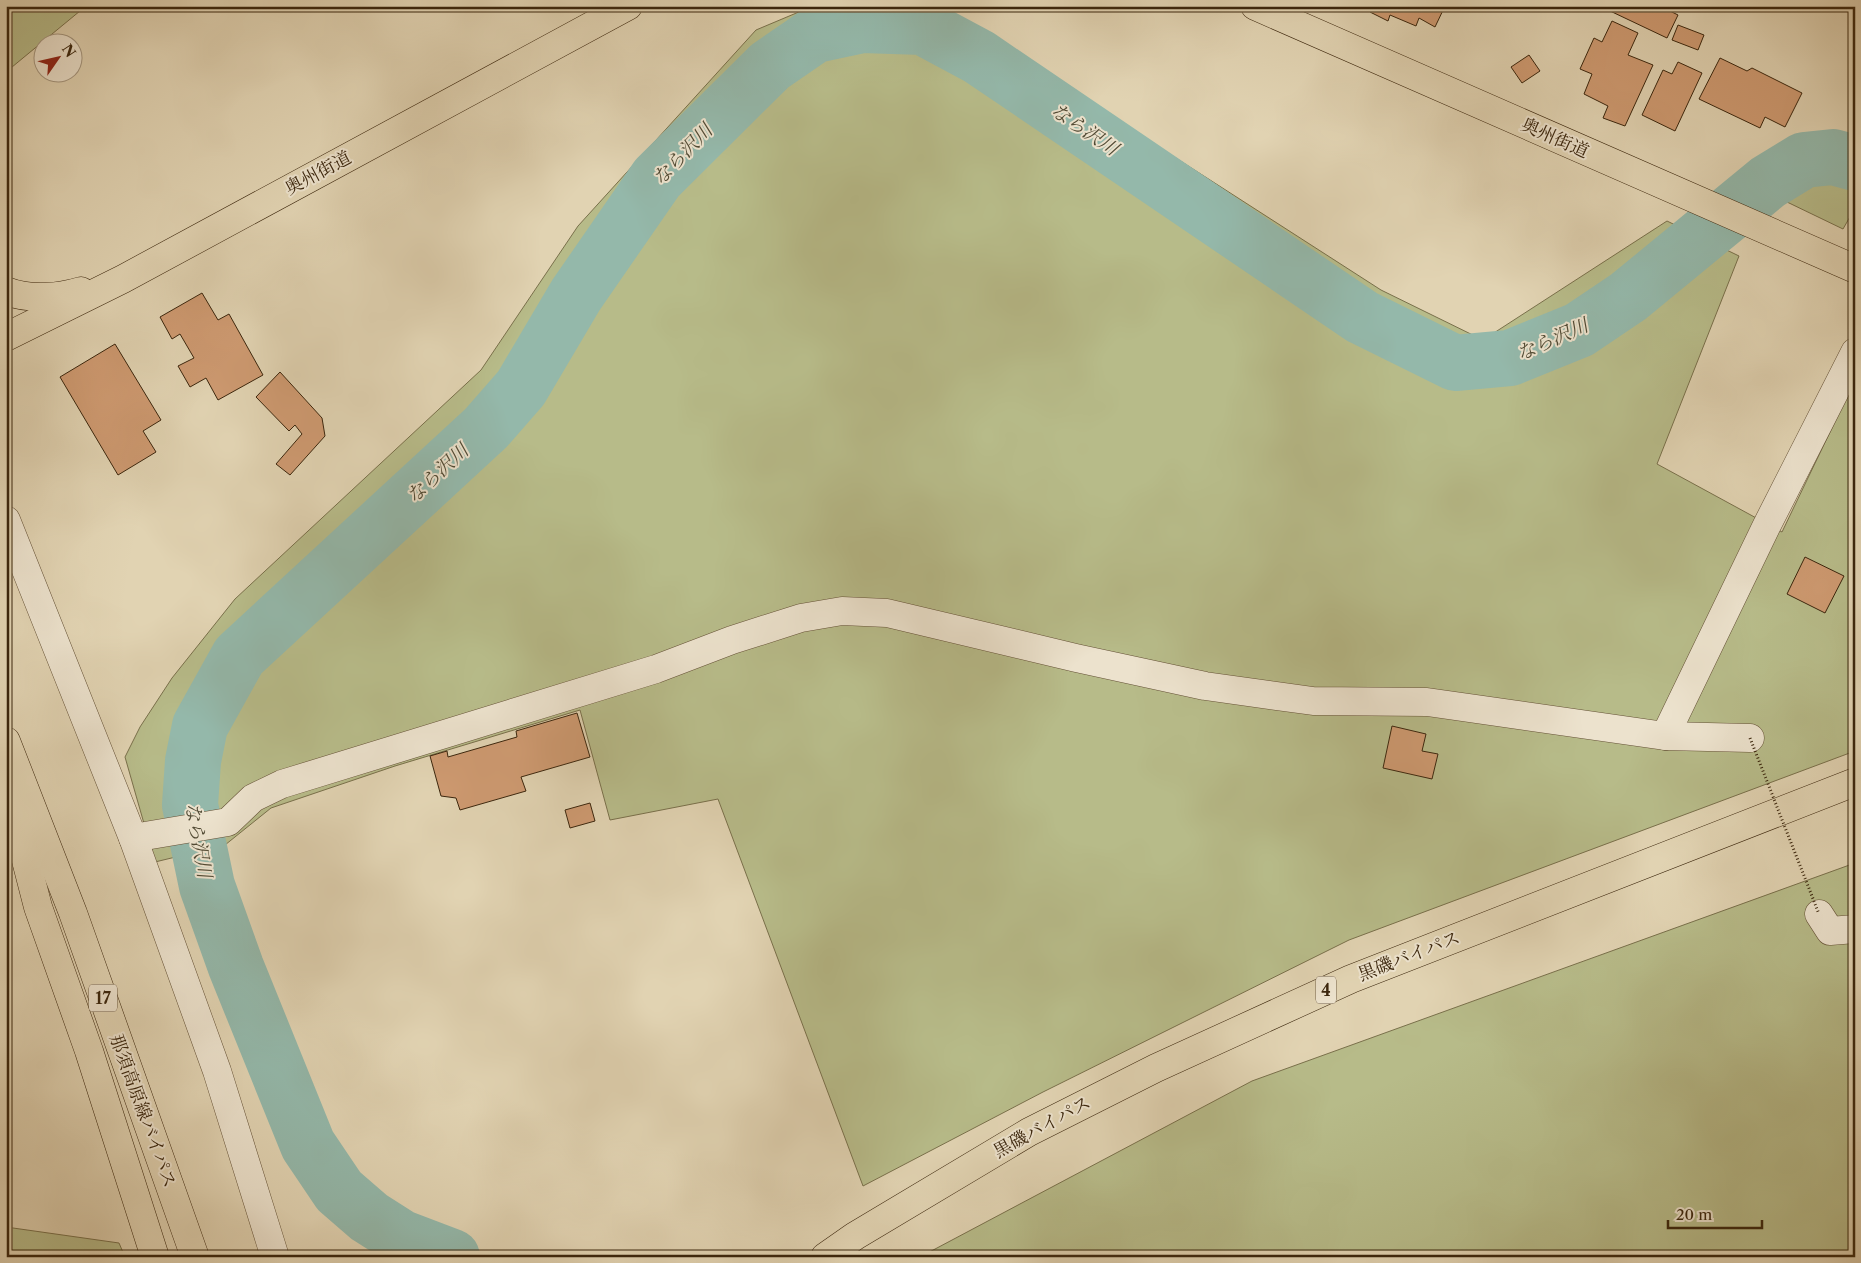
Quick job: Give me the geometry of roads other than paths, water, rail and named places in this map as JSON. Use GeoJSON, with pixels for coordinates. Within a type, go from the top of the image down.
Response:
{"type":"FeatureCollection","features":[{"type":"Feature","properties":{"kind":"main road","name":"奥州街道"},"geometry":{"type":"LineString","coordinates":[[6,337],[123,279],[628,6]]}},
{"type":"Feature","properties":{"kind":"main road","name":"奥州街道"},"geometry":{"type":"LineString","coordinates":[[1255,6],[1855,269]]}},
{"type":"Feature","properties":{"kind":"main road"},"geometry":{"type":"LineString","coordinates":[[6,291],[33,296],[67,295],[123,279]]}},
{"type":"Feature","properties":{"kind":"main road","name":"那須高原線バイパス"},"geometry":{"type":"LineString","coordinates":[[6,741],[73,913],[195,1257]]}},
{"type":"Feature","properties":{"kind":"main road","name":"那須高原線バイパス"},"geometry":{"type":"LineString","coordinates":[[6,782],[38,907],[89,1051],[155,1257]]}},
{"type":"Feature","properties":{"kind":"main road","name":"黒磯バイパス"},"geometry":{"type":"LineString","coordinates":[[825,1257],[854,1236],[1030,1132],[1156,1068],[1351,979],[1855,782]]}},
{"type":"Feature","properties":{"kind":"lane"},"geometry":{"type":"LineString","coordinates":[[1665,736],[1766,527],[1855,352]]}},
{"type":"Feature","properties":{"kind":"lane"},"geometry":{"type":"LineString","coordinates":[[6,520],[133,838],[217,1071],[275,1257]]}},
{"type":"Feature","properties":{"kind":"lane"},"geometry":{"type":"LineString","coordinates":[[133,838],[228,822],[253,798],[282,784],[656,669],[732,640],[801,618],[842,611],[887,613],[1205,686],[1313,701],[1427,702],[1665,736],[1750,738]]}},
{"type":"Feature","properties":{"kind":"lane"},"geometry":{"type":"LineString","coordinates":[[1818,914],[1830,931],[1855,929]]}},
{"type":"Feature","properties":{"kind":"waterway","name":"なら沢川"},"geometry":{"type":"LineString","coordinates":[[452,1257],[402,1238],[369,1217],[339,1191],[308,1145],[236,967],[207,886],[190,805],[193,761],[200,726],[239,656],[486,428],[521,388],[576,295],[657,178],[770,66],[815,35],[862,25],[923,27],[979,57],[1362,317],[1455,363],[1510,358],[1579,330],[1628,297],[1768,182],[1804,160],[1833,157],[1855,163]]}}]}
